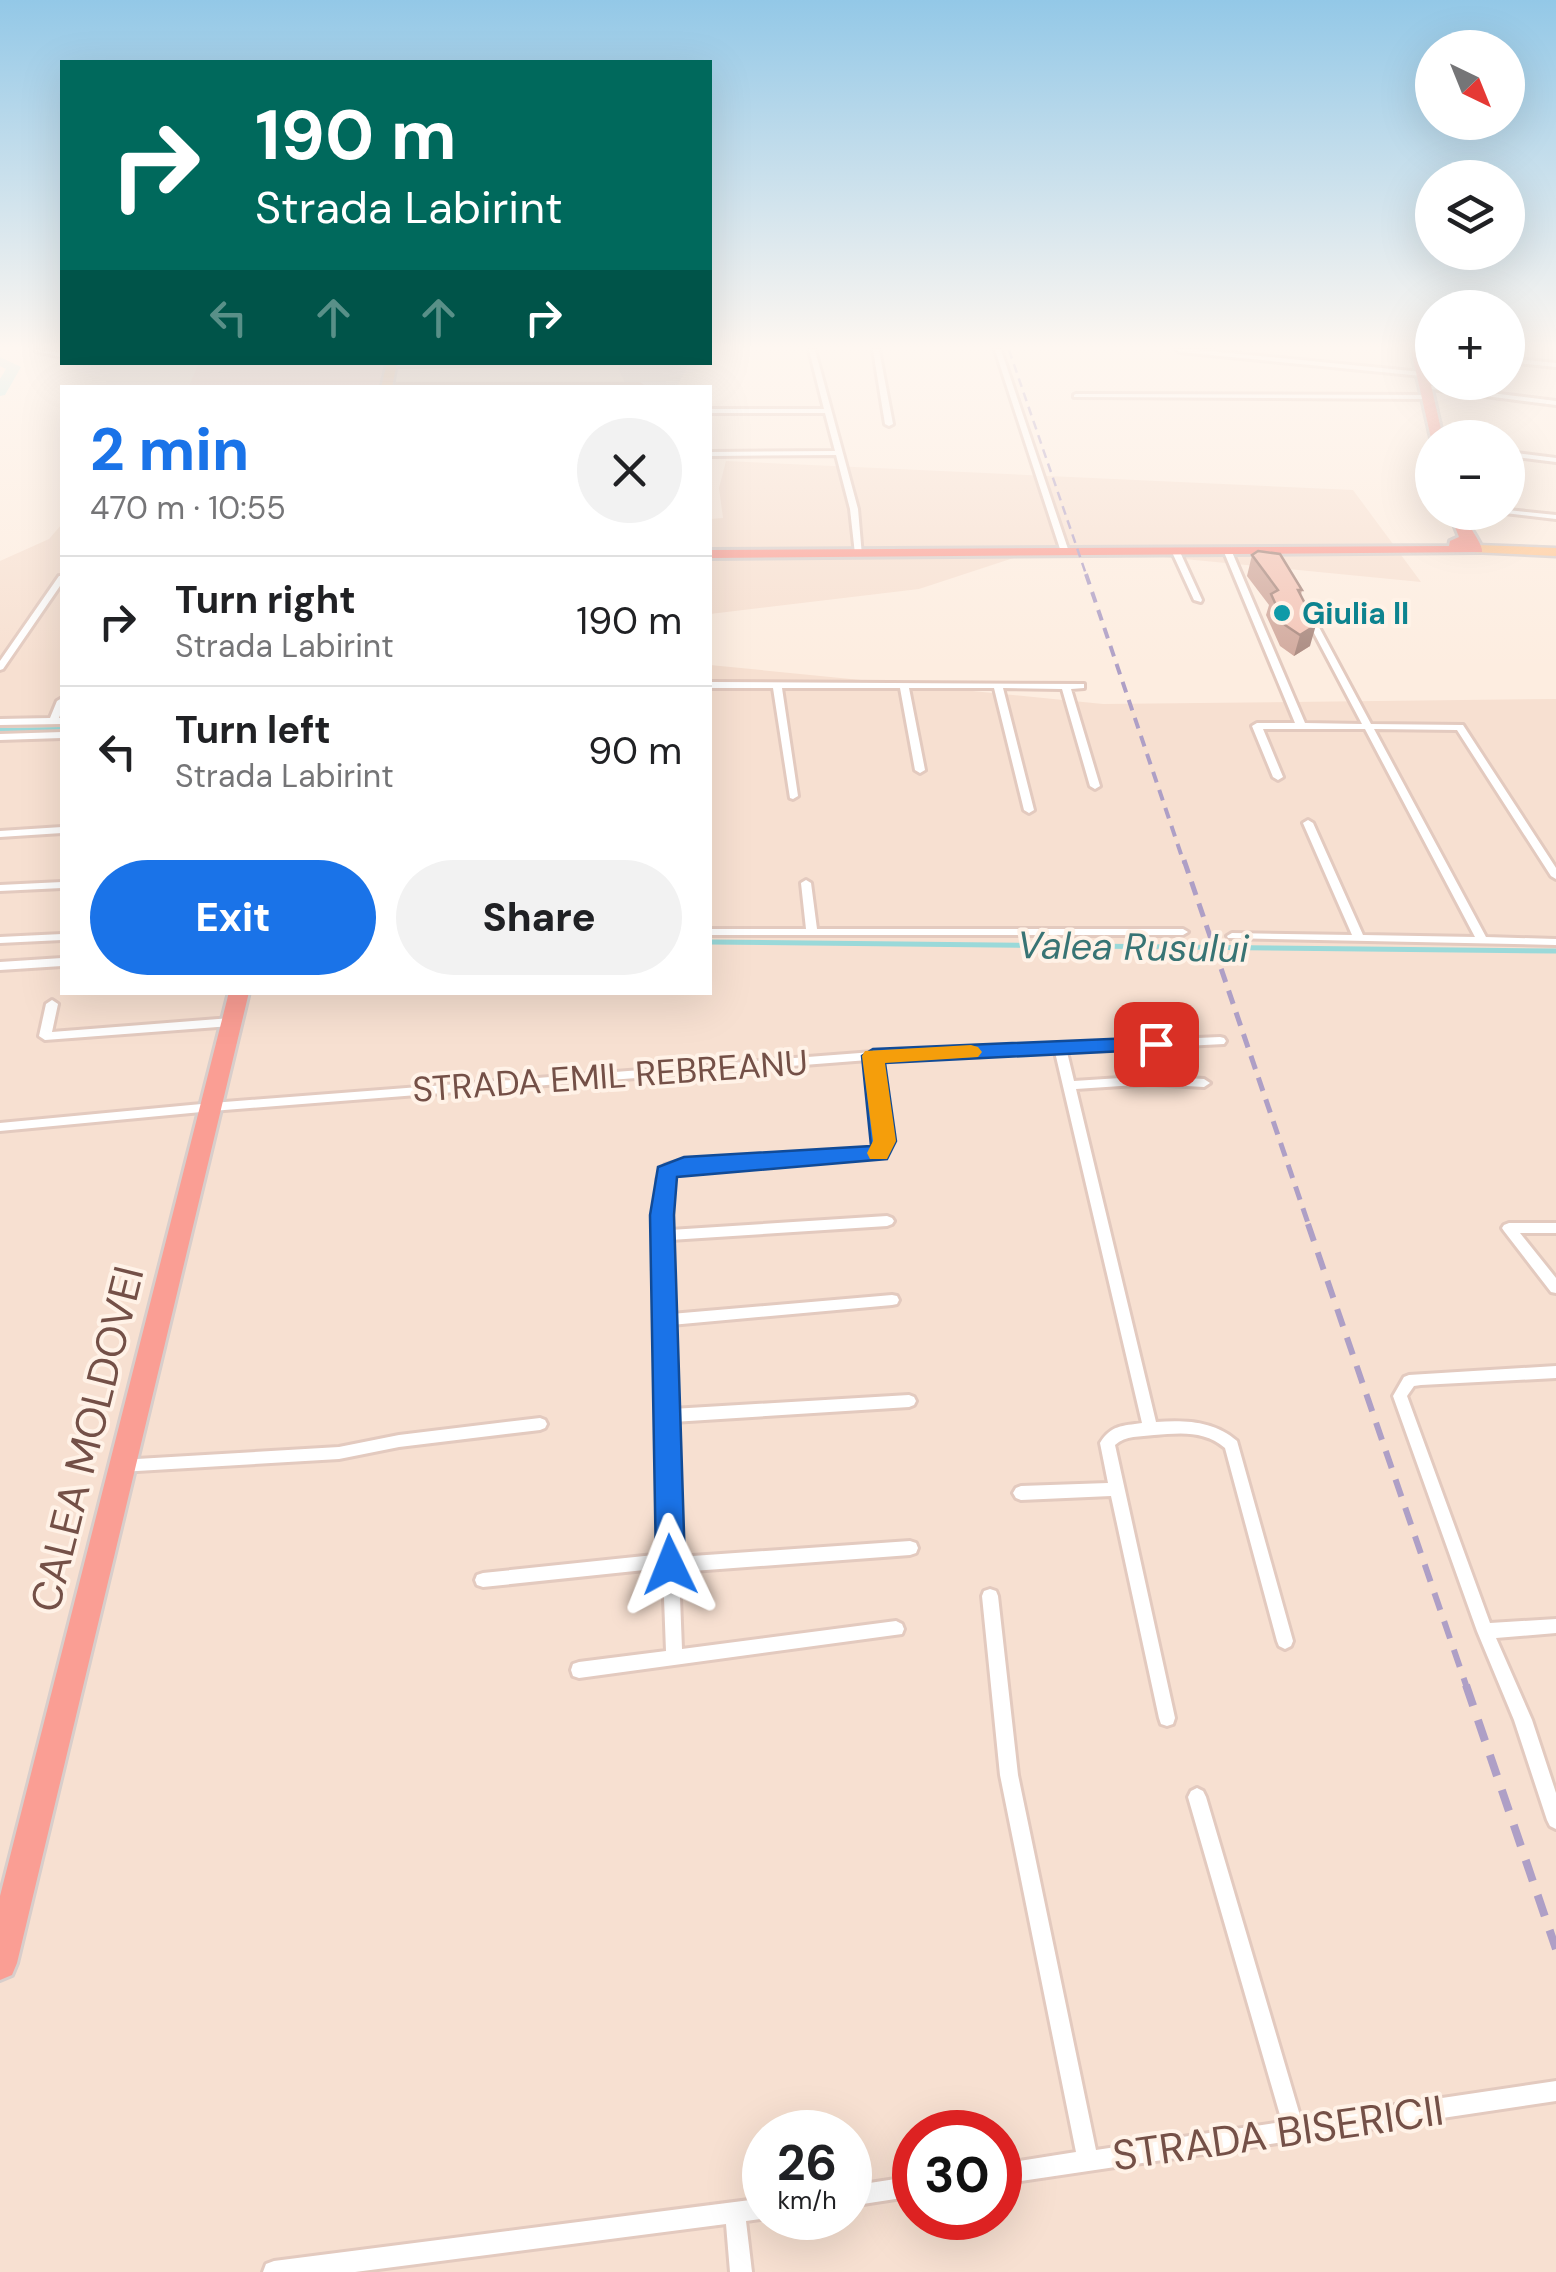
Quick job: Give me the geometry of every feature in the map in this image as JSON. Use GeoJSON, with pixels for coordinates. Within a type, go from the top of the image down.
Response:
{"type":"FeatureCollection","features":[{"type":"Feature","properties":{"kind":"highway"},"geometry":{"type":"LineString","coordinates":[[712,554],[1434,549],[1466,543],[1462,530]]}},
{"type":"Feature","properties":{"kind":"highway","name":"CALEA MOLDOVEI"},"geometry":{"type":"LineString","coordinates":[[0,1963],[237,995]]}},
{"type":"Feature","properties":{"kind":"main road"},"geometry":{"type":"LineString","coordinates":[[1466,543],[1556,552]]}},
{"type":"Feature","properties":{"kind":"street"},"geometry":{"type":"LineString","coordinates":[[839,456],[854,509],[860,554]]}},
{"type":"Feature","properties":{"kind":"street"},"geometry":{"type":"LineString","coordinates":[[1034,456],[1066,552]]}},
{"type":"Feature","properties":{"kind":"street"},"geometry":{"type":"LineString","coordinates":[[1525,456],[1556,460]]}},
{"type":"Feature","properties":{"kind":"street"},"geometry":{"type":"LineString","coordinates":[[1525,514],[1556,517]]}},
{"type":"Feature","properties":{"kind":"street"},"geometry":{"type":"LineString","coordinates":[[1176,552],[1198,600]]}},
{"type":"Feature","properties":{"kind":"street"},"geometry":{"type":"LineString","coordinates":[[1228,552],[1301,726]]}},
{"type":"Feature","properties":{"kind":"street"},"geometry":{"type":"LineString","coordinates":[[1274,552],[1282,567]]}},
{"type":"Feature","properties":{"kind":"street"},"geometry":{"type":"LineString","coordinates":[[0,667],[60,581]]}},
{"type":"Feature","properties":{"kind":"street"},"geometry":{"type":"LineString","coordinates":[[1299,597],[1482,940]]}},
{"type":"Feature","properties":{"kind":"street"},"geometry":{"type":"LineString","coordinates":[[712,684],[1081,686]]}},
{"type":"Feature","properties":{"kind":"street"},"geometry":{"type":"LineString","coordinates":[[777,685],[792,796]]}},
{"type":"Feature","properties":{"kind":"street"},"geometry":{"type":"LineString","coordinates":[[904,685],[920,770]]}},
{"type":"Feature","properties":{"kind":"street"},"geometry":{"type":"LineString","coordinates":[[998,686],[1029,810]]}},
{"type":"Feature","properties":{"kind":"street"},"geometry":{"type":"LineString","coordinates":[[1066,686],[1095,786]]}},
{"type":"Feature","properties":{"kind":"street"},"geometry":{"type":"LineString","coordinates":[[0,722],[58,721]]}},
{"type":"Feature","properties":{"kind":"street"},"geometry":{"type":"LineString","coordinates":[[1278,777],[1257,726],[1460,726],[1556,876]]}},
{"type":"Feature","properties":{"kind":"street"},"geometry":{"type":"LineString","coordinates":[[0,737],[60,735]]}},
{"type":"Feature","properties":{"kind":"street"},"geometry":{"type":"LineString","coordinates":[[1308,823],[1358,938]]}},
{"type":"Feature","properties":{"kind":"street"},"geometry":{"type":"LineString","coordinates":[[0,834],[60,830]]}},
{"type":"Feature","properties":{"kind":"street"},"geometry":{"type":"LineString","coordinates":[[806,883],[812,932]]}},
{"type":"Feature","properties":{"kind":"street"},"geometry":{"type":"LineString","coordinates":[[0,888],[60,885]]}},
{"type":"Feature","properties":{"kind":"street"},"geometry":{"type":"LineString","coordinates":[[712,932],[1183,932]]}},
{"type":"Feature","properties":{"kind":"street"},"geometry":{"type":"LineString","coordinates":[[1232,936],[1556,942]]}},
{"type":"Feature","properties":{"kind":"street"},"geometry":{"type":"LineString","coordinates":[[0,940],[60,937]]}},
{"type":"Feature","properties":{"kind":"street"},"geometry":{"type":"LineString","coordinates":[[0,966],[60,962]]}},
{"type":"Feature","properties":{"kind":"street"},"geometry":{"type":"LineString","coordinates":[[52,1004],[44,1036],[231,1022]]}},
{"type":"Feature","properties":{"kind":"street","name":"STRADA EMIL REBREANU"},"geometry":{"type":"LineString","coordinates":[[0,1127],[873,1056],[1220,1041]]}},
{"type":"Feature","properties":{"kind":"street"},"geometry":{"type":"LineString","coordinates":[[1060,1049],[1150,1430]]}},
{"type":"Feature","properties":{"kind":"street"},"geometry":{"type":"LineString","coordinates":[[674,1657],[665,1416],[663,1179],[670,1168],[872,1155],[884,1150],[873,1056]]}},
{"type":"Feature","properties":{"kind":"street"},"geometry":{"type":"LineString","coordinates":[[1068,1084],[1152,1080],[1204,1083]]}},
{"type":"Feature","properties":{"kind":"street"},"geometry":{"type":"LineString","coordinates":[[662,1236],[887,1222]]}},
{"type":"Feature","properties":{"kind":"street"},"geometry":{"type":"LineString","coordinates":[[1556,1228],[1509,1228],[1556,1288]]}},
{"type":"Feature","properties":{"kind":"street"},"geometry":{"type":"LineString","coordinates":[[664,1320],[892,1300]]}},
{"type":"Feature","properties":{"kind":"street"},"geometry":{"type":"LineString","coordinates":[[1556,1372],[1420,1378],[1409,1382],[1400,1396],[1556,1820]]}},
{"type":"Feature","properties":{"kind":"street"},"geometry":{"type":"LineString","coordinates":[[665,1416],[909,1400]]}},
{"type":"Feature","properties":{"kind":"street"},"geometry":{"type":"LineString","coordinates":[[120,1466],[339,1453],[399,1441],[540,1424]]}},
{"type":"Feature","properties":{"kind":"street"},"geometry":{"type":"LineString","coordinates":[[1167,1718],[1107,1442],[1111,1436],[1150,1430],[1212,1429],[1232,1445],[1285,1641]]}},
{"type":"Feature","properties":{"kind":"street"},"geometry":{"type":"LineString","coordinates":[[1021,1493],[1118,1489]]}},
{"type":"Feature","properties":{"kind":"street"},"geometry":{"type":"LineString","coordinates":[[483,1580],[654,1562],[670,1565],[910,1548]]}},
{"type":"Feature","properties":{"kind":"street"},"geometry":{"type":"LineString","coordinates":[[990,1596],[1009,1775],[1088,2162]]}},
{"type":"Feature","properties":{"kind":"street"},"geometry":{"type":"LineString","coordinates":[[1486,1631],[1556,1626]]}},
{"type":"Feature","properties":{"kind":"street"},"geometry":{"type":"LineString","coordinates":[[579,1670],[896,1629]]}},
{"type":"Feature","properties":{"kind":"street"},"geometry":{"type":"LineString","coordinates":[[1196,1797],[1296,2132]]}},
{"type":"Feature","properties":{"kind":"street","name":"STRADA BISERICII"},"geometry":{"type":"LineString","coordinates":[[1022,2171],[1556,2091]]}},
{"type":"Feature","properties":{"kind":"street"},"geometry":{"type":"LineString","coordinates":[[274,2272],[742,2211]]}},
{"type":"Feature","properties":{"kind":"street"},"geometry":{"type":"LineString","coordinates":[[735,2212],[741,2272]]}},
{"type":"Feature","properties":{"kind":"shaded area"},"geometry":{"type":"Polygon","coordinates":[[[726,461],[1353,490],[1421,582],[1050,546],[919,589],[712,614],[712,519],[723,518],[719,488],[726,461]]]}},
{"type":"Feature","properties":{"kind":"shaded area"},"geometry":{"type":"Polygon","coordinates":[[[60,526],[60,995],[712,995],[712,665],[1103,704],[1556,699],[1556,2272],[0,2272],[0,561],[49,539],[60,526]]]}},
{"type":"Feature","properties":{"kind":"building"},"geometry":{"type":"Polygon","coordinates":[[[1258,551],[1280,554],[1302,590],[1298,590],[1316,625],[1300,635],[1285,625],[1271,594],[1278,590],[1252,555],[1258,551]]]}},
{"type":"Feature","properties":{"kind":"waterway","name":"Valea Rusului"},"geometry":{"type":"LineString","coordinates":[[0,730],[60,729]]}},
{"type":"Feature","properties":{"kind":"waterway","name":"Valea Rusului"},"geometry":{"type":"LineString","coordinates":[[712,942],[1556,951]]}},
{"type":"Feature","properties":{"kind":"railway"},"geometry":{"type":"LineString","coordinates":[[1045,456],[1087,577]]}},
{"type":"Feature","properties":{"kind":"railway"},"geometry":{"type":"LineString","coordinates":[[1086,574],[1184,863]]}},
{"type":"Feature","properties":{"kind":"railway"},"geometry":{"type":"LineString","coordinates":[[1184,860],[1309,1226]]}},
{"type":"Feature","properties":{"kind":"railway"},"geometry":{"type":"LineString","coordinates":[[1308,1224],[1467,1688]]}},
{"type":"Feature","properties":{"kind":"railway"},"geometry":{"type":"LineString","coordinates":[[1466,1685],[1556,1949]]}},
{"type":"Feature","properties":{"kind":"slow traffic"},"geometry":{"type":"LineString","coordinates":[[879,1153],[884,1150],[884,1141],[873,1056],[971,1052]]}},
{"type":"Feature","properties":{"kind":"place","name":"Giulia II"},"geometry":{"type":"Point","coordinates":[1282,613]}},
{"type":"Feature","properties":{"kind":"route"},"geometry":{"type":"LineString","coordinates":[[670,1565],[662,1215],[666,1172],[684,1165],[878,1154],[884,1150],[884,1141],[873,1056],[1156,1044]]}}]}
